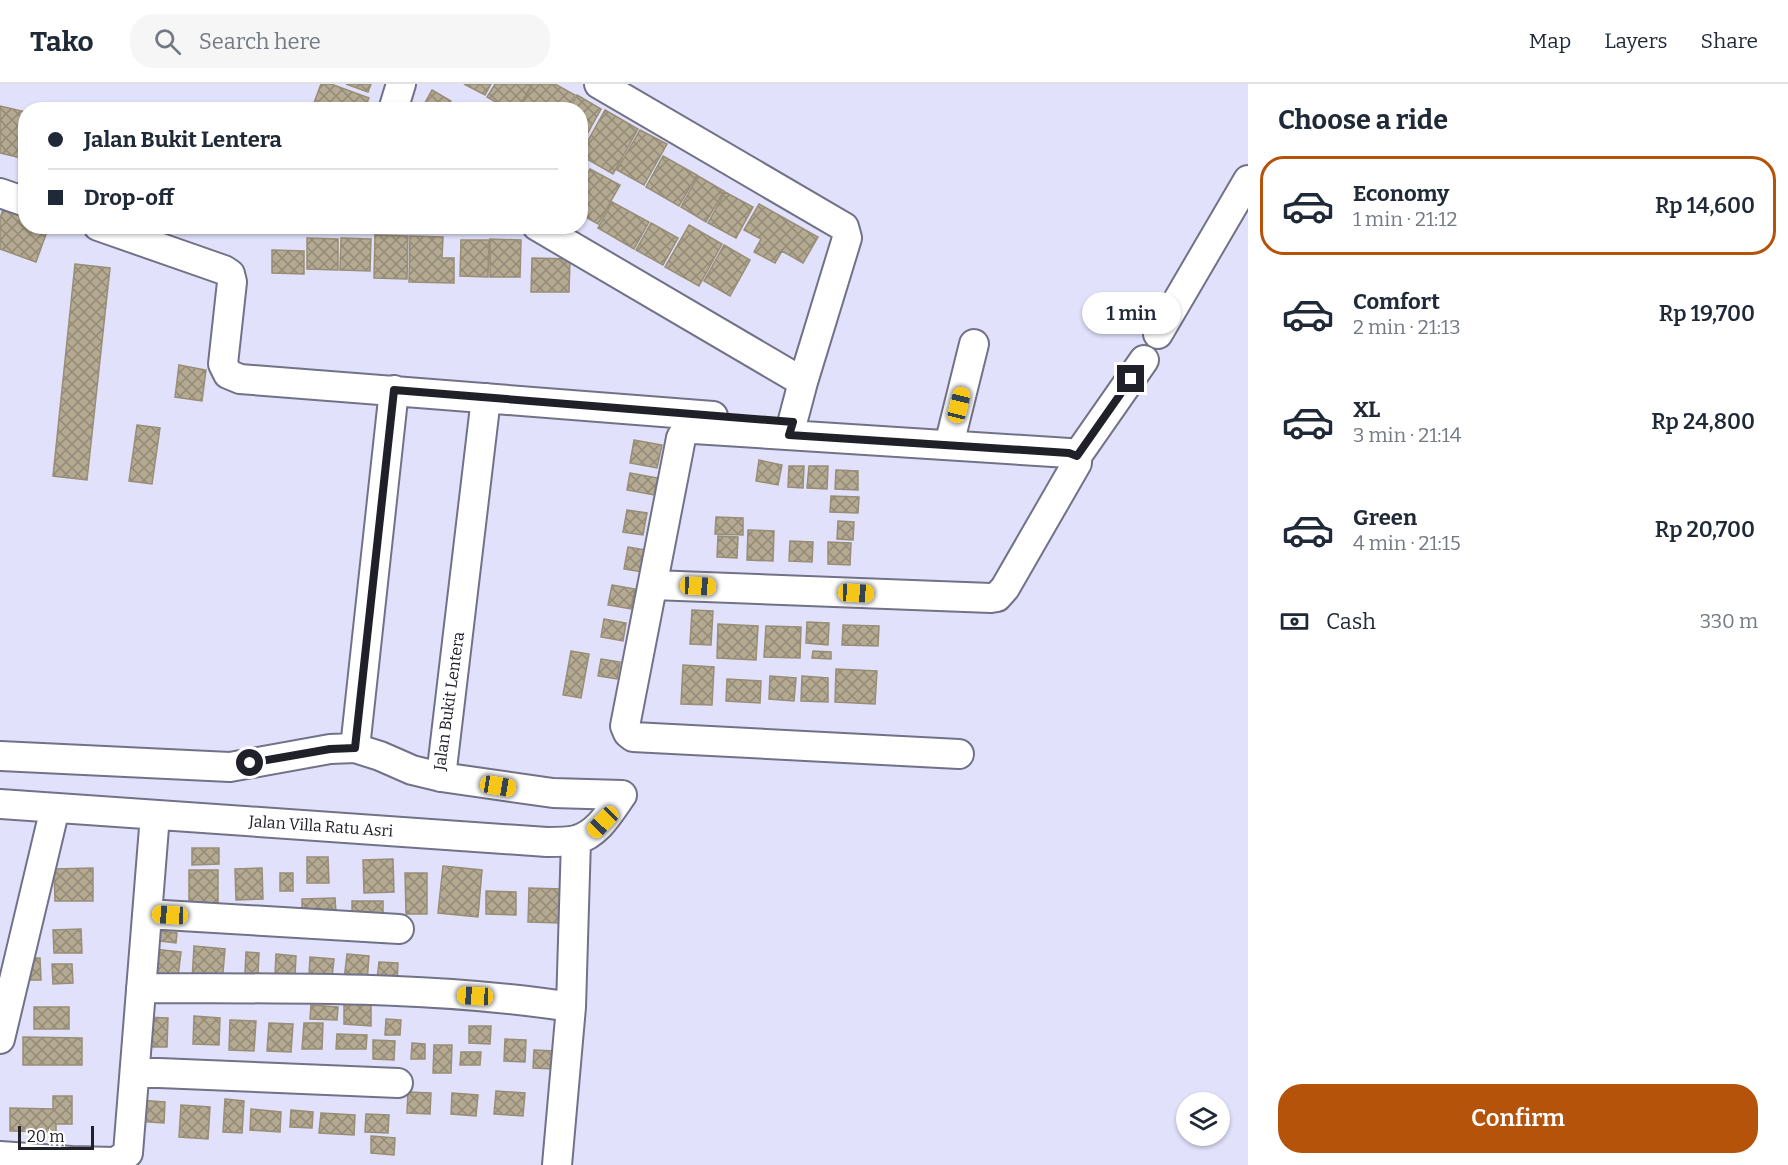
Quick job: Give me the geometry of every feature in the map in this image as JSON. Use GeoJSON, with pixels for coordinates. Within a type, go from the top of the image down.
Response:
{"type":"FeatureCollection","features":[{"type":"Feature","properties":{"kind":"street"},"geometry":{"type":"LineString","coordinates":[[395,102],[401,84]]}},
{"type":"Feature","properties":{"kind":"street"},"geometry":{"type":"LineString","coordinates":[[599,84],[844,227],[847,238],[791,429]]}},
{"type":"Feature","properties":{"kind":"street"},"geometry":{"type":"LineString","coordinates":[[1158,334],[1248,180]]}},
{"type":"Feature","properties":{"kind":"street"},"geometry":{"type":"LineString","coordinates":[[0,193],[18,199]]}},
{"type":"Feature","properties":{"kind":"street"},"geometry":{"type":"LineString","coordinates":[[121,234],[230,274],[232,282],[223,364],[228,374],[240,379],[486,398],[949,445],[1069,453],[1077,456]]}},
{"type":"Feature","properties":{"kind":"street"},"geometry":{"type":"LineString","coordinates":[[551,234],[803,382]]}},
{"type":"Feature","properties":{"kind":"street"},"geometry":{"type":"LineString","coordinates":[[949,445],[974,344]]}},
{"type":"Feature","properties":{"kind":"street"},"geometry":{"type":"LineString","coordinates":[[653,585],[997,597],[1005,588],[1077,463],[1077,456],[1144,360]]}},
{"type":"Feature","properties":{"kind":"street"},"geometry":{"type":"LineString","coordinates":[[355,748],[394,390]]}},
{"type":"Feature","properties":{"kind":"street","name":"Jalan Bukit Lentera"},"geometry":{"type":"LineString","coordinates":[[0,756],[230,767],[330,749],[355,748],[412,770],[441,777],[486,398]]}},
{"type":"Feature","properties":{"kind":"street"},"geometry":{"type":"LineString","coordinates":[[791,429],[686,429],[681,438],[625,726],[627,733],[633,737],[959,754]]}},
{"type":"Feature","properties":{"kind":"street","name":"Jalan Villa Ratu Asri"},"geometry":{"type":"LineString","coordinates":[[0,804],[548,842],[576,840],[592,833],[603,822],[622,795],[553,793],[441,777]]}},
{"type":"Feature","properties":{"kind":"street"},"geometry":{"type":"LineString","coordinates":[[0,1039],[56,808]]}},
{"type":"Feature","properties":{"kind":"street"},"geometry":{"type":"LineString","coordinates":[[0,1156],[70,1163],[116,1162],[128,1153],[155,815]]}},
{"type":"Feature","properties":{"kind":"street"},"geometry":{"type":"LineString","coordinates":[[557,1165],[571,1007],[576,840]]}},
{"type":"Feature","properties":{"kind":"street"},"geometry":{"type":"LineString","coordinates":[[147,914],[399,929]]}},
{"type":"Feature","properties":{"kind":"street"},"geometry":{"type":"LineString","coordinates":[[141,988],[380,991],[499,997],[571,1007]]}},
{"type":"Feature","properties":{"kind":"street"},"geometry":{"type":"LineString","coordinates":[[135,1072],[398,1083]]}},
{"type":"Feature","properties":{"kind":"building"},"geometry":{"type":"Polygon","coordinates":[[[321,84],[331,84],[369,98],[367,102],[314,102],[321,84]]]}},
{"type":"Feature","properties":{"kind":"building"},"geometry":{"type":"Polygon","coordinates":[[[346,84],[371,84],[368,92],[346,84]]]}},
{"type":"Feature","properties":{"kind":"building"},"geometry":{"type":"Polygon","coordinates":[[[464,84],[491,84],[485,95],[464,84]]]}},
{"type":"Feature","properties":{"kind":"building"},"geometry":{"type":"Polygon","coordinates":[[[495,84],[532,84],[522,102],[495,102],[487,97],[495,84]]]}},
{"type":"Feature","properties":{"kind":"building"},"geometry":{"type":"Polygon","coordinates":[[[533,84],[555,84],[575,95],[571,102],[523,102],[533,84]]]}},
{"type":"Feature","properties":{"kind":"building"},"geometry":{"type":"Polygon","coordinates":[[[432,90],[451,101],[450,102],[425,102],[432,90]]]}},
{"type":"Feature","properties":{"kind":"building"},"geometry":{"type":"Polygon","coordinates":[[[577,95],[601,109],[588,133],[588,102],[573,102],[577,95]]]}},
{"type":"Feature","properties":{"kind":"building"},"geometry":{"type":"Polygon","coordinates":[[[0,106],[18,110],[18,157],[0,153],[0,106]]]}},
{"type":"Feature","properties":{"kind":"building"},"geometry":{"type":"Polygon","coordinates":[[[605,110],[638,129],[613,174],[588,160],[588,141],[605,110]]]}},
{"type":"Feature","properties":{"kind":"building"},"geometry":{"type":"Polygon","coordinates":[[[640,130],[667,144],[644,185],[617,170],[640,130]]]}},
{"type":"Feature","properties":{"kind":"building"},"geometry":{"type":"Polygon","coordinates":[[[663,156],[697,175],[679,206],[646,187],[663,156]]]}},
{"type":"Feature","properties":{"kind":"building"},"geometry":{"type":"Polygon","coordinates":[[[590,169],[620,185],[598,224],[588,218],[588,173],[590,169]]]}},
{"type":"Feature","properties":{"kind":"building"},"geometry":{"type":"Polygon","coordinates":[[[698,176],[724,191],[706,222],[681,207],[698,176]]]}},
{"type":"Feature","properties":{"kind":"building"},"geometry":{"type":"Polygon","coordinates":[[[725,192],[753,207],[736,238],[708,223],[725,192]]]}},
{"type":"Feature","properties":{"kind":"building"},"geometry":{"type":"Polygon","coordinates":[[[612,202],[649,222],[634,249],[598,228],[612,202]]]}},
{"type":"Feature","properties":{"kind":"building"},"geometry":{"type":"Polygon","coordinates":[[[759,204],[818,237],[803,263],[782,251],[775,263],[754,252],[761,239],[744,230],[759,204]]]}},
{"type":"Feature","properties":{"kind":"building"},"geometry":{"type":"Polygon","coordinates":[[[4,207],[18,212],[18,234],[46,234],[36,262],[0,249],[0,218],[4,207]]]}},
{"type":"Feature","properties":{"kind":"building"},"geometry":{"type":"Polygon","coordinates":[[[651,223],[678,238],[663,265],[636,250],[651,223]]]}},
{"type":"Feature","properties":{"kind":"building"},"geometry":{"type":"Polygon","coordinates":[[[689,225],[722,244],[699,286],[665,267],[689,225]]]}},
{"type":"Feature","properties":{"kind":"building"},"geometry":{"type":"Polygon","coordinates":[[[375,235],[408,236],[407,279],[374,278],[375,235]]]}},
{"type":"Feature","properties":{"kind":"building"},"geometry":{"type":"Polygon","coordinates":[[[410,236],[443,237],[442,258],[454,258],[454,283],[409,282],[410,236]]]}},
{"type":"Feature","properties":{"kind":"building"},"geometry":{"type":"Polygon","coordinates":[[[307,238],[338,239],[338,270],[307,269],[307,238]]]}},
{"type":"Feature","properties":{"kind":"building"},"geometry":{"type":"Polygon","coordinates":[[[341,238],[371,239],[370,271],[340,270],[341,238]]]}},
{"type":"Feature","properties":{"kind":"building"},"geometry":{"type":"Polygon","coordinates":[[[490,239],[521,240],[520,277],[490,277],[490,239]]]}},
{"type":"Feature","properties":{"kind":"building"},"geometry":{"type":"Polygon","coordinates":[[[461,240],[489,240],[488,277],[460,276],[461,240]]]}},
{"type":"Feature","properties":{"kind":"building"},"geometry":{"type":"Polygon","coordinates":[[[724,245],[750,260],[730,296],[704,281],[724,245]]]}},
{"type":"Feature","properties":{"kind":"building"},"geometry":{"type":"Polygon","coordinates":[[[272,250],[304,251],[304,274],[272,273],[272,250]]]}},
{"type":"Feature","properties":{"kind":"building"},"geometry":{"type":"Polygon","coordinates":[[[532,258],[570,259],[569,292],[531,292],[532,258]]]}},
{"type":"Feature","properties":{"kind":"building"},"geometry":{"type":"Polygon","coordinates":[[[75,264],[110,268],[87,480],[53,476],[75,264]]]}},
{"type":"Feature","properties":{"kind":"building"},"geometry":{"type":"Polygon","coordinates":[[[179,365],[206,370],[202,401],[175,397],[179,365]]]}},
{"type":"Feature","properties":{"kind":"building"},"geometry":{"type":"Polygon","coordinates":[[[137,425],[160,428],[152,484],[129,481],[137,425]]]}},
{"type":"Feature","properties":{"kind":"building"},"geometry":{"type":"Polygon","coordinates":[[[634,440],[662,445],[657,468],[630,463],[634,440]]]}},
{"type":"Feature","properties":{"kind":"building"},"geometry":{"type":"Polygon","coordinates":[[[759,460],[782,465],[778,485],[756,481],[759,460]]]}},
{"type":"Feature","properties":{"kind":"building"},"geometry":{"type":"Polygon","coordinates":[[[789,466],[804,466],[803,488],[788,487],[789,466]]]}},
{"type":"Feature","properties":{"kind":"building"},"geometry":{"type":"Polygon","coordinates":[[[809,466],[828,466],[827,489],[807,488],[809,466]]]}},
{"type":"Feature","properties":{"kind":"building"},"geometry":{"type":"Polygon","coordinates":[[[836,470],[858,471],[858,490],[835,489],[836,470]]]}},
{"type":"Feature","properties":{"kind":"building"},"geometry":{"type":"Polygon","coordinates":[[[630,473],[658,478],[654,495],[627,490],[630,473]]]}},
{"type":"Feature","properties":{"kind":"building"},"geometry":{"type":"Polygon","coordinates":[[[831,496],[859,497],[858,513],[830,512],[831,496]]]}},
{"type":"Feature","properties":{"kind":"building"},"geometry":{"type":"Polygon","coordinates":[[[627,510],[647,513],[643,535],[623,532],[627,510]]]}},
{"type":"Feature","properties":{"kind":"building"},"geometry":{"type":"Polygon","coordinates":[[[716,517],[743,518],[743,535],[715,534],[716,517]]]}},
{"type":"Feature","properties":{"kind":"building"},"geometry":{"type":"Polygon","coordinates":[[[838,521],[854,522],[853,540],[837,539],[838,521]]]}},
{"type":"Feature","properties":{"kind":"building"},"geometry":{"type":"Polygon","coordinates":[[[748,530],[774,531],[773,561],[747,560],[748,530]]]}},
{"type":"Feature","properties":{"kind":"building"},"geometry":{"type":"Polygon","coordinates":[[[718,536],[738,537],[737,558],[717,557],[718,536]]]}},
{"type":"Feature","properties":{"kind":"building"},"geometry":{"type":"Polygon","coordinates":[[[790,541],[813,542],[812,562],[789,561],[790,541]]]}},
{"type":"Feature","properties":{"kind":"building"},"geometry":{"type":"Polygon","coordinates":[[[828,542],[851,543],[850,565],[828,564],[828,542]]]}},
{"type":"Feature","properties":{"kind":"building"},"geometry":{"type":"Polygon","coordinates":[[[628,547],[646,550],[642,572],[624,569],[628,547]]]}},
{"type":"Feature","properties":{"kind":"building"},"geometry":{"type":"Polygon","coordinates":[[[612,585],[635,589],[631,609],[608,605],[612,585]]]}},
{"type":"Feature","properties":{"kind":"building"},"geometry":{"type":"Polygon","coordinates":[[[692,610],[713,611],[711,645],[690,644],[692,610]]]}},
{"type":"Feature","properties":{"kind":"building"},"geometry":{"type":"Polygon","coordinates":[[[604,619],[626,623],[623,641],[601,637],[604,619]]]}},
{"type":"Feature","properties":{"kind":"building"},"geometry":{"type":"Polygon","coordinates":[[[807,622],[829,623],[828,645],[806,643],[807,622]]]}},
{"type":"Feature","properties":{"kind":"building"},"geometry":{"type":"Polygon","coordinates":[[[718,624],[758,626],[756,660],[717,658],[718,624]]]}},
{"type":"Feature","properties":{"kind":"building"},"geometry":{"type":"Polygon","coordinates":[[[843,625],[879,626],[878,646],[842,645],[843,625]]]}},
{"type":"Feature","properties":{"kind":"building"},"geometry":{"type":"Polygon","coordinates":[[[766,626],[801,627],[800,658],[764,657],[766,626]]]}},
{"type":"Feature","properties":{"kind":"building"},"geometry":{"type":"Polygon","coordinates":[[[571,651],[589,654],[581,698],[563,695],[571,651]]]}},
{"type":"Feature","properties":{"kind":"building"},"geometry":{"type":"Polygon","coordinates":[[[813,651],[831,652],[831,659],[812,658],[813,651]]]}},
{"type":"Feature","properties":{"kind":"building"},"geometry":{"type":"Polygon","coordinates":[[[601,659],[620,662],[617,679],[598,676],[601,659]]]}},
{"type":"Feature","properties":{"kind":"building"},"geometry":{"type":"Polygon","coordinates":[[[683,665],[714,667],[712,705],[681,704],[683,665]]]}},
{"type":"Feature","properties":{"kind":"building"},"geometry":{"type":"Polygon","coordinates":[[[836,669],[877,671],[875,704],[835,702],[836,669]]]}},
{"type":"Feature","properties":{"kind":"building"},"geometry":{"type":"Polygon","coordinates":[[[770,676],[796,678],[794,701],[769,699],[770,676]]]}},
{"type":"Feature","properties":{"kind":"building"},"geometry":{"type":"Polygon","coordinates":[[[802,676],[828,678],[828,702],[801,701],[802,676]]]}},
{"type":"Feature","properties":{"kind":"building"},"geometry":{"type":"Polygon","coordinates":[[[727,679],[761,681],[760,703],[726,701],[727,679]]]}},
{"type":"Feature","properties":{"kind":"building"},"geometry":{"type":"Polygon","coordinates":[[[192,848],[219,848],[219,864],[192,865],[192,848]]]}},
{"type":"Feature","properties":{"kind":"building"},"geometry":{"type":"Polygon","coordinates":[[[307,857],[328,857],[329,883],[307,883],[307,857]]]}},
{"type":"Feature","properties":{"kind":"building"},"geometry":{"type":"Polygon","coordinates":[[[393,859],[394,892],[364,893],[363,860],[393,859]]]}},
{"type":"Feature","properties":{"kind":"building"},"geometry":{"type":"Polygon","coordinates":[[[443,866],[482,870],[478,917],[438,913],[443,866]]]}},
{"type":"Feature","properties":{"kind":"building"},"geometry":{"type":"Polygon","coordinates":[[[93,868],[93,901],[55,901],[54,869],[93,868]]]}},
{"type":"Feature","properties":{"kind":"building"},"geometry":{"type":"Polygon","coordinates":[[[262,868],[263,899],[236,900],[235,869],[262,868]]]}},
{"type":"Feature","properties":{"kind":"building"},"geometry":{"type":"Polygon","coordinates":[[[189,870],[218,870],[218,904],[189,905],[189,870]]]}},
{"type":"Feature","properties":{"kind":"building"},"geometry":{"type":"Polygon","coordinates":[[[280,873],[293,873],[293,891],[280,891],[280,873]]]}},
{"type":"Feature","properties":{"kind":"building"},"geometry":{"type":"Polygon","coordinates":[[[405,873],[427,873],[427,914],[406,914],[405,873]]]}},
{"type":"Feature","properties":{"kind":"building"},"geometry":{"type":"Polygon","coordinates":[[[529,888],[562,889],[561,923],[528,922],[529,888]]]}},
{"type":"Feature","properties":{"kind":"building"},"geometry":{"type":"Polygon","coordinates":[[[486,891],[516,892],[516,915],[486,914],[486,891]]]}},
{"type":"Feature","properties":{"kind":"building"},"geometry":{"type":"Polygon","coordinates":[[[335,898],[336,913],[302,914],[302,899],[335,898]]]}},
{"type":"Feature","properties":{"kind":"building"},"geometry":{"type":"Polygon","coordinates":[[[352,901],[383,901],[383,913],[352,914],[352,901]]]}},
{"type":"Feature","properties":{"kind":"building"},"geometry":{"type":"Polygon","coordinates":[[[81,929],[82,953],[54,953],[53,930],[81,929]]]}},
{"type":"Feature","properties":{"kind":"building"},"geometry":{"type":"Polygon","coordinates":[[[152,930],[177,933],[176,943],[152,940],[152,930]]]}},
{"type":"Feature","properties":{"kind":"building"},"geometry":{"type":"Polygon","coordinates":[[[194,946],[225,949],[222,984],[192,981],[194,946]]]}},
{"type":"Feature","properties":{"kind":"building"},"geometry":{"type":"Polygon","coordinates":[[[153,949],[181,952],[178,977],[151,974],[153,949]]]}},
{"type":"Feature","properties":{"kind":"building"},"geometry":{"type":"Polygon","coordinates":[[[246,952],[259,953],[258,974],[245,973],[246,952]]]}},
{"type":"Feature","properties":{"kind":"building"},"geometry":{"type":"Polygon","coordinates":[[[276,954],[296,956],[295,976],[275,974],[276,954]]]}},
{"type":"Feature","properties":{"kind":"building"},"geometry":{"type":"Polygon","coordinates":[[[347,954],[369,956],[367,982],[344,980],[347,954]]]}},
{"type":"Feature","properties":{"kind":"building"},"geometry":{"type":"Polygon","coordinates":[[[310,957],[334,959],[332,977],[309,975],[310,957]]]}},
{"type":"Feature","properties":{"kind":"building"},"geometry":{"type":"Polygon","coordinates":[[[27,958],[40,958],[41,980],[28,980],[27,958]]]}},
{"type":"Feature","properties":{"kind":"building"},"geometry":{"type":"Polygon","coordinates":[[[379,962],[398,963],[397,982],[377,980],[379,962]]]}},
{"type":"Feature","properties":{"kind":"building"},"geometry":{"type":"Polygon","coordinates":[[[52,964],[72,964],[73,983],[53,984],[52,964]]]}},
{"type":"Feature","properties":{"kind":"building"},"geometry":{"type":"Polygon","coordinates":[[[344,1004],[371,1005],[371,1026],[344,1024],[344,1004]]]}},
{"type":"Feature","properties":{"kind":"building"},"geometry":{"type":"Polygon","coordinates":[[[311,1005],[338,1007],[337,1020],[310,1019],[311,1005]]]}},
{"type":"Feature","properties":{"kind":"building"},"geometry":{"type":"Polygon","coordinates":[[[34,1007],[69,1007],[69,1029],[34,1029],[34,1007]]]}},
{"type":"Feature","properties":{"kind":"building"},"geometry":{"type":"Polygon","coordinates":[[[194,1016],[220,1018],[219,1045],[193,1044],[194,1016]]]}},
{"type":"Feature","properties":{"kind":"building"},"geometry":{"type":"Polygon","coordinates":[[[144,1017],[168,1018],[167,1047],[143,1047],[144,1017]]]}},
{"type":"Feature","properties":{"kind":"building"},"geometry":{"type":"Polygon","coordinates":[[[386,1019],[401,1020],[400,1035],[385,1035],[386,1019]]]}},
{"type":"Feature","properties":{"kind":"building"},"geometry":{"type":"Polygon","coordinates":[[[230,1020],[256,1021],[254,1051],[229,1050],[230,1020]]]}},
{"type":"Feature","properties":{"kind":"building"},"geometry":{"type":"Polygon","coordinates":[[[269,1023],[293,1024],[291,1052],[267,1051],[269,1023]]]}},
{"type":"Feature","properties":{"kind":"building"},"geometry":{"type":"Polygon","coordinates":[[[304,1023],[323,1023],[322,1049],[302,1049],[304,1023]]]}},
{"type":"Feature","properties":{"kind":"building"},"geometry":{"type":"Polygon","coordinates":[[[469,1026],[491,1026],[490,1044],[469,1043],[469,1026]]]}},
{"type":"Feature","properties":{"kind":"building"},"geometry":{"type":"Polygon","coordinates":[[[337,1034],[367,1035],[366,1049],[336,1049],[337,1034]]]}},
{"type":"Feature","properties":{"kind":"building"},"geometry":{"type":"Polygon","coordinates":[[[23,1037],[82,1038],[82,1065],[23,1065],[23,1037]]]}},
{"type":"Feature","properties":{"kind":"building"},"geometry":{"type":"Polygon","coordinates":[[[505,1039],[526,1040],[525,1062],[504,1061],[505,1039]]]}},
{"type":"Feature","properties":{"kind":"building"},"geometry":{"type":"Polygon","coordinates":[[[373,1040],[395,1041],[394,1060],[373,1059],[373,1040]]]}},
{"type":"Feature","properties":{"kind":"building"},"geometry":{"type":"Polygon","coordinates":[[[412,1043],[425,1044],[425,1059],[411,1059],[412,1043]]]}},
{"type":"Feature","properties":{"kind":"building"},"geometry":{"type":"Polygon","coordinates":[[[434,1045],[452,1045],[451,1073],[433,1073],[434,1045]]]}},
{"type":"Feature","properties":{"kind":"building"},"geometry":{"type":"Polygon","coordinates":[[[534,1050],[555,1051],[554,1069],[533,1068],[534,1050]]]}},
{"type":"Feature","properties":{"kind":"building"},"geometry":{"type":"Polygon","coordinates":[[[461,1052],[481,1052],[480,1065],[460,1065],[461,1052]]]}},
{"type":"Feature","properties":{"kind":"building"},"geometry":{"type":"Polygon","coordinates":[[[496,1091],[525,1093],[523,1116],[494,1114],[496,1091]]]}},
{"type":"Feature","properties":{"kind":"building"},"geometry":{"type":"Polygon","coordinates":[[[408,1092],[431,1093],[430,1114],[407,1113],[408,1092]]]}},
{"type":"Feature","properties":{"kind":"building"},"geometry":{"type":"Polygon","coordinates":[[[452,1093],[478,1095],[476,1116],[451,1114],[452,1093]]]}},
{"type":"Feature","properties":{"kind":"building"},"geometry":{"type":"Polygon","coordinates":[[[53,1096],[72,1096],[72,1124],[56,1124],[56,1132],[10,1131],[10,1108],[53,1109],[53,1096]]]}},
{"type":"Feature","properties":{"kind":"building"},"geometry":{"type":"Polygon","coordinates":[[[225,1099],[244,1101],[242,1133],[223,1132],[225,1099]]]}},
{"type":"Feature","properties":{"kind":"building"},"geometry":{"type":"Polygon","coordinates":[[[137,1100],[165,1102],[164,1123],[136,1121],[137,1100]]]}},
{"type":"Feature","properties":{"kind":"building"},"geometry":{"type":"Polygon","coordinates":[[[181,1105],[210,1107],[208,1139],[179,1137],[181,1105]]]}},
{"type":"Feature","properties":{"kind":"building"},"geometry":{"type":"Polygon","coordinates":[[[251,1109],[281,1112],[280,1132],[250,1130],[251,1109]]]}},
{"type":"Feature","properties":{"kind":"building"},"geometry":{"type":"Polygon","coordinates":[[[291,1110],[313,1112],[312,1128],[290,1127],[291,1110]]]}},
{"type":"Feature","properties":{"kind":"building"},"geometry":{"type":"Polygon","coordinates":[[[321,1113],[355,1115],[354,1135],[319,1133],[321,1113]]]}},
{"type":"Feature","properties":{"kind":"building"},"geometry":{"type":"Polygon","coordinates":[[[366,1114],[389,1115],[388,1133],[365,1132],[366,1114]]]}},
{"type":"Feature","properties":{"kind":"building"},"geometry":{"type":"Polygon","coordinates":[[[371,1136],[395,1138],[394,1155],[371,1153],[371,1136]]]}},
{"type":"Feature","properties":{"kind":"route"},"geometry":{"type":"LineString","coordinates":[[250,763],[330,749],[355,748],[394,390],[793,422],[789,435],[1069,453],[1077,456],[1131,379]]}}]}
